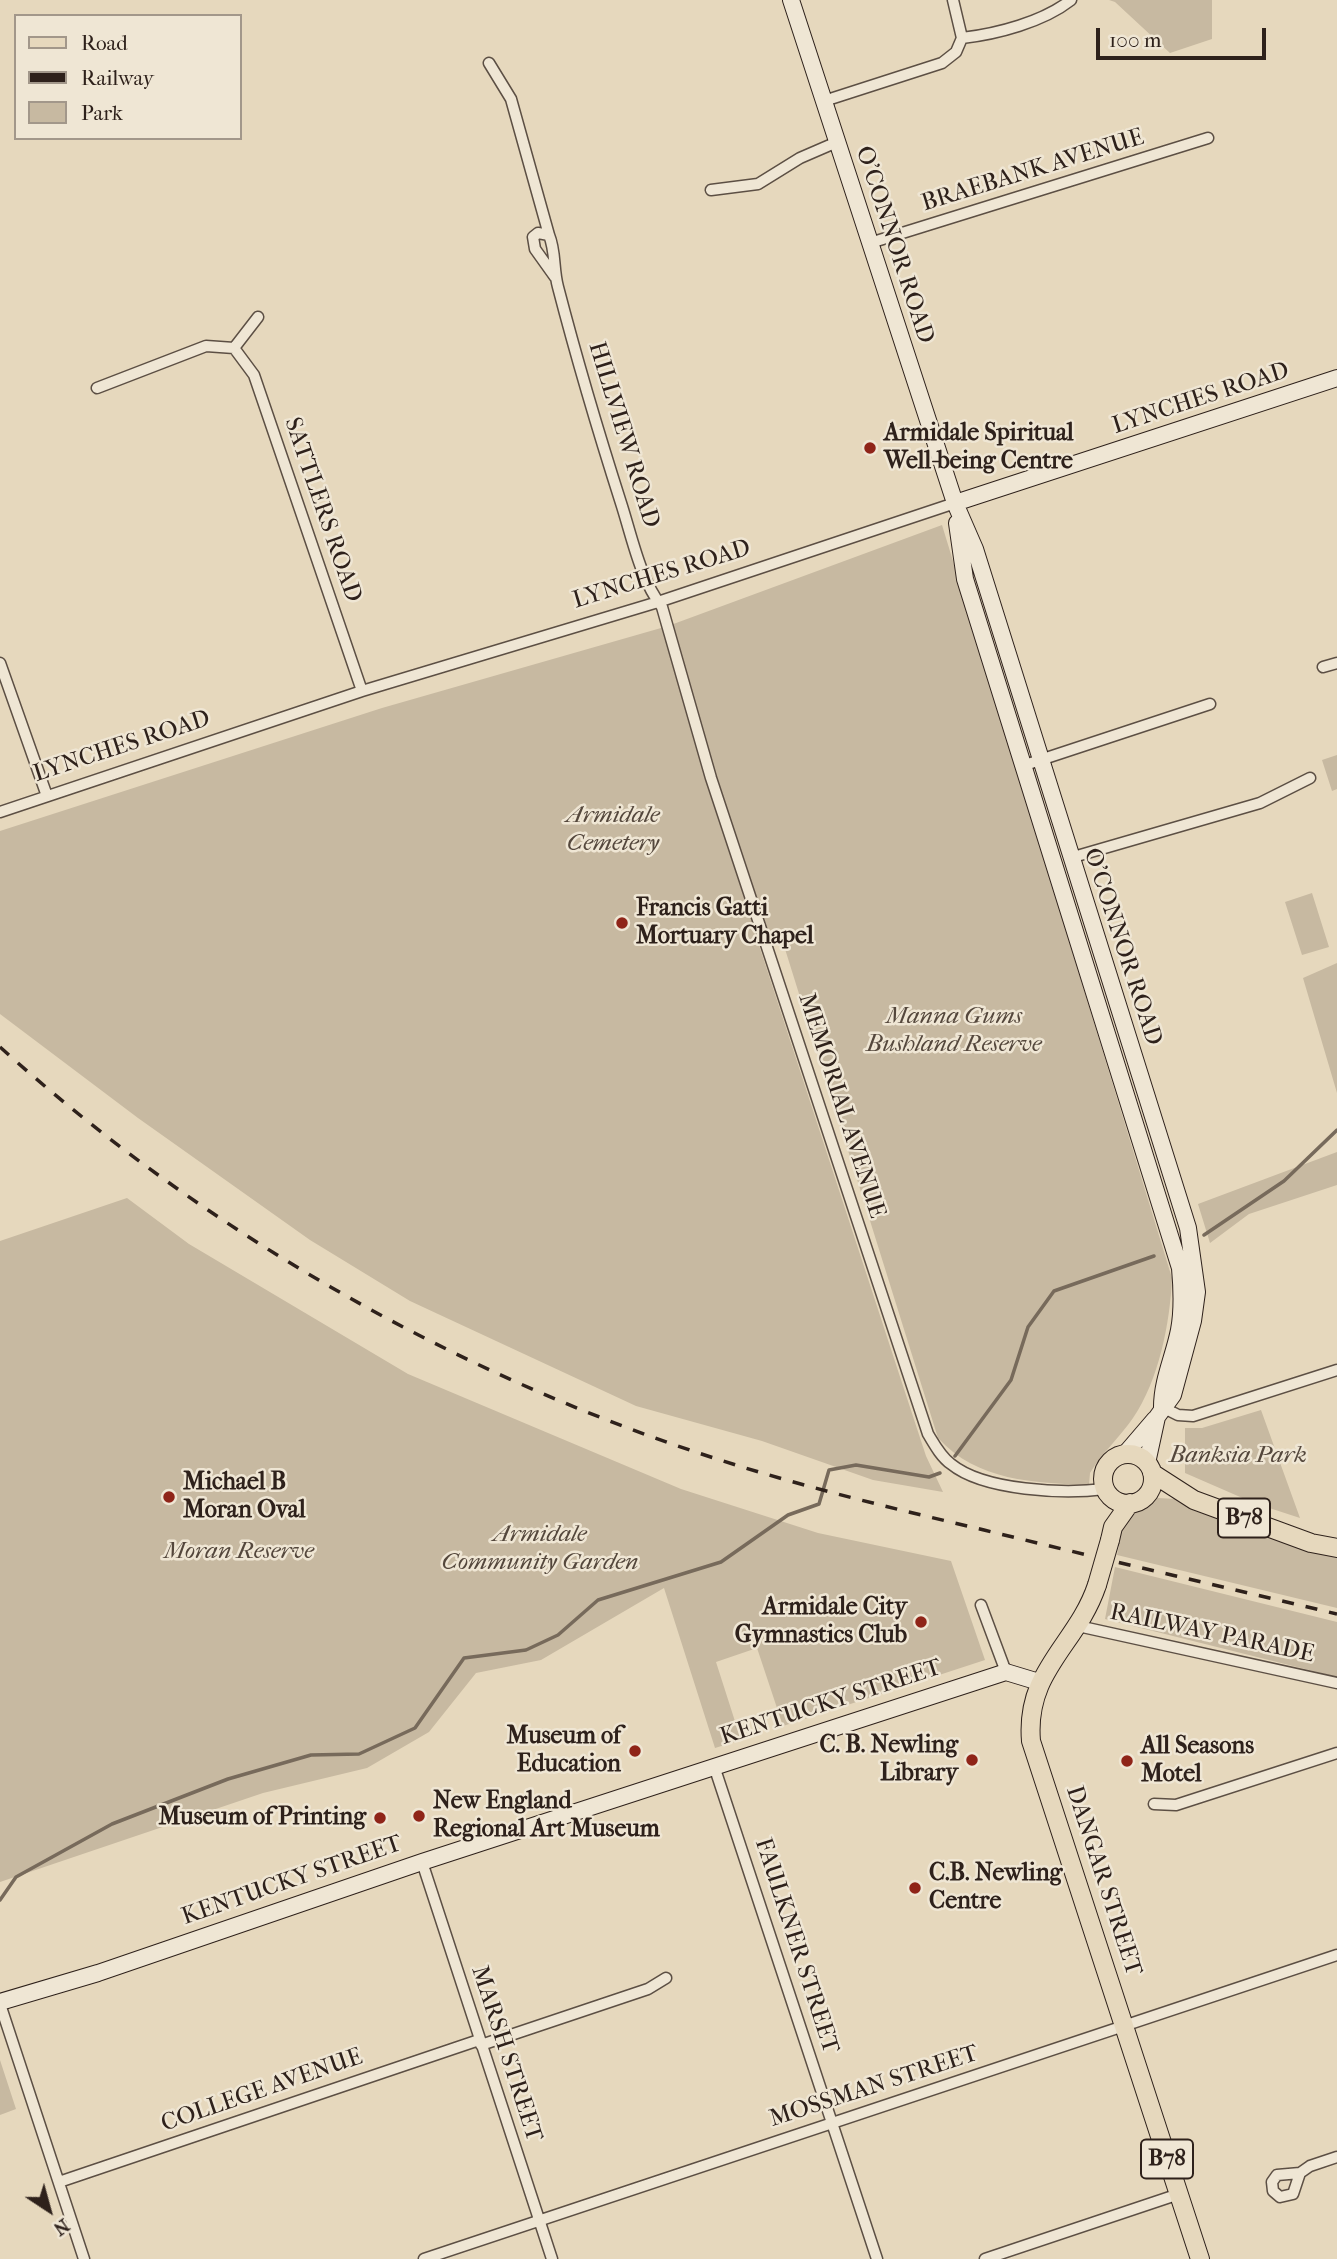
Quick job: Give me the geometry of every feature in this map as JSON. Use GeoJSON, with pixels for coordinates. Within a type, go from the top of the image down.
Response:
{"type":"FeatureCollection","features":[{"type":"Feature","properties":{"kind":"main road","name":"B78"},"geometry":{"type":"LineString","coordinates":[[1107,1492],[1106,1466],[1125,1454],[1141,1458],[1177,1492],[1311,1543],[1337,1548]]}},
{"type":"Feature","properties":{"kind":"main road"},"geometry":{"type":"LineString","coordinates":[[1147,1494],[1149,1468]]}},
{"type":"Feature","properties":{"kind":"main road"},"geometry":{"type":"LineString","coordinates":[[1107,1492],[1115,1500],[1130,1503]]}},
{"type":"Feature","properties":{"kind":"main road","name":"DANGAR STREET"},"geometry":{"type":"LineString","coordinates":[[1107,1492],[1112,1534]]}},
{"type":"Feature","properties":{"kind":"main road","name":"B78"},"geometry":{"type":"LineString","coordinates":[[1130,1503],[1147,1494],[1177,1492]]}},
{"type":"Feature","properties":{"kind":"main road","name":"DANGAR STREET"},"geometry":{"type":"LineString","coordinates":[[1130,1503],[1112,1534],[1097,1585],[1078,1626],[1039,1682],[1032,1707],[1031,1741],[1200,2259]]}},
{"type":"Feature","properties":{"kind":"street","name":"O'CONNOR ROAD"},"geometry":{"type":"LineString","coordinates":[[791,0],[955,503],[975,548],[1039,760],[1188,1228],[1197,1292],[1193,1321],[1173,1395],[1125,1454]]}},
{"type":"Feature","properties":{"kind":"street"},"geometry":{"type":"LineString","coordinates":[[824,101],[942,63],[956,52],[962,38],[953,0]]}},
{"type":"Feature","properties":{"kind":"street"},"geometry":{"type":"LineString","coordinates":[[962,38],[990,34],[1058,10],[1071,0]]}},
{"type":"Feature","properties":{"kind":"street","name":"HILLVIEW ROAD"},"geometry":{"type":"LineString","coordinates":[[489,64],[512,99],[549,234],[555,260],[555,277],[588,398],[639,559],[658,602]]}},
{"type":"Feature","properties":{"kind":"street","name":"BRAEBANK AVENUE"},"geometry":{"type":"LineString","coordinates":[[870,243],[1208,138]]}},
{"type":"Feature","properties":{"kind":"street"},"geometry":{"type":"LineString","coordinates":[[711,190],[758,184],[800,158],[837,142]]}},
{"type":"Feature","properties":{"kind":"street","name":"HILLVIEW ROAD"},"geometry":{"type":"LineString","coordinates":[[549,234],[538,233],[533,241],[545,268],[555,277]]}},
{"type":"Feature","properties":{"kind":"street"},"geometry":{"type":"LineString","coordinates":[[97,388],[206,346],[234,348],[258,317]]}},
{"type":"Feature","properties":{"kind":"street","name":"SATTLERS ROAD"},"geometry":{"type":"LineString","coordinates":[[234,348],[254,375],[362,691]]}},
{"type":"Feature","properties":{"kind":"street","name":"LYNCHES ROAD"},"geometry":{"type":"LineString","coordinates":[[0,812],[362,691],[658,602],[1337,379]]}},
{"type":"Feature","properties":{"kind":"street","name":"O'CONNOR ROAD"},"geometry":{"type":"LineString","coordinates":[[955,503],[965,579],[1180,1268],[1182,1311],[1162,1391],[1149,1468]]}},
{"type":"Feature","properties":{"kind":"street","name":"MEMORIAL AVENUE"},"geometry":{"type":"LineString","coordinates":[[658,602],[668,626],[711,778],[928,1434],[949,1463],[965,1473],[1016,1486],[1107,1492]]}},
{"type":"Feature","properties":{"kind":"street"},"geometry":{"type":"LineString","coordinates":[[0,663],[47,796]]}},
{"type":"Feature","properties":{"kind":"street"},"geometry":{"type":"LineString","coordinates":[[1323,667],[1337,663]]}},
{"type":"Feature","properties":{"kind":"street"},"geometry":{"type":"LineString","coordinates":[[1022,766],[1210,704]]}},
{"type":"Feature","properties":{"kind":"street"},"geometry":{"type":"LineString","coordinates":[[1070,858],[1260,803],[1310,778]]}},
{"type":"Feature","properties":{"kind":"street"},"geometry":{"type":"LineString","coordinates":[[1159,1412],[1193,1416],[1337,1370]]}},
{"type":"Feature","properties":{"kind":"street"},"geometry":{"type":"LineString","coordinates":[[981,1605],[1006,1672],[1039,1682]]}},
{"type":"Feature","properties":{"kind":"street","name":"RAILWAY PARADE"},"geometry":{"type":"LineString","coordinates":[[1078,1626],[1337,1683]]}},
{"type":"Feature","properties":{"kind":"street","name":"KENTUCKY STREET"},"geometry":{"type":"LineString","coordinates":[[0,2003],[98,1973],[422,1862],[1006,1672]]}},
{"type":"Feature","properties":{"kind":"street"},"geometry":{"type":"LineString","coordinates":[[1154,1804],[1176,1805],[1337,1753]]}},
{"type":"Feature","properties":{"kind":"street","name":"FAULKNER STREET"},"geometry":{"type":"LineString","coordinates":[[714,1766],[877,2259]]}},
{"type":"Feature","properties":{"kind":"street","name":"MARSH STREET"},"geometry":{"type":"LineString","coordinates":[[422,1862],[552,2259]]}},
{"type":"Feature","properties":{"kind":"street","name":"MOSSMAN STREET"},"geometry":{"type":"LineString","coordinates":[[424,2259],[1337,1955]]}},
{"type":"Feature","properties":{"kind":"street","name":"COLLEGE AVENUE"},"geometry":{"type":"LineString","coordinates":[[59,2182],[648,1989],[666,1979]]}},
{"type":"Feature","properties":{"kind":"street"},"geometry":{"type":"LineString","coordinates":[[0,2003],[84,2259]]}},
{"type":"Feature","properties":{"kind":"street"},"geometry":{"type":"LineString","coordinates":[[1300,2173],[1310,2166],[1337,2157]]}},
{"type":"Feature","properties":{"kind":"street"},"geometry":{"type":"LineString","coordinates":[[985,2259],[1179,2194]]}},
{"type":"Feature","properties":{"kind":"green space"},"geometry":{"type":"Polygon","coordinates":[[[1109,0],[1212,0],[1212,39],[1170,53],[1115,2],[1109,0]]]}},
{"type":"Feature","properties":{"kind":"green space"},"geometry":{"type":"Polygon","coordinates":[[[942,525],[1172,1278],[1166,1332],[1150,1386],[1133,1418],[1090,1473],[1089,1485],[1027,1481],[988,1471],[953,1452],[938,1438],[780,933],[757,939],[926,1456],[943,1492],[873,1480],[762,1441],[636,1406],[410,1301],[310,1240],[138,1118],[0,1014],[0,831],[382,708],[668,626],[942,525]]]}},
{"type":"Feature","properties":{"kind":"green space"},"geometry":{"type":"Polygon","coordinates":[[[1337,755],[1337,789],[1332,791],[1322,760],[1337,755]]]}},
{"type":"Feature","properties":{"kind":"green space"},"geometry":{"type":"Polygon","coordinates":[[[1312,893],[1329,947],[1302,955],[1285,902],[1312,893]]]}},
{"type":"Feature","properties":{"kind":"green space"},"geometry":{"type":"Polygon","coordinates":[[[1337,963],[1337,1093],[1303,978],[1337,963]]]}},
{"type":"Feature","properties":{"kind":"green space"},"geometry":{"type":"Polygon","coordinates":[[[1337,1152],[1337,1185],[1249,1214],[1210,1243],[1198,1204],[1337,1152]]]}},
{"type":"Feature","properties":{"kind":"green space","name":"Moran Reserve"},"geometry":{"type":"Polygon","coordinates":[[[127,1198],[189,1244],[408,1374],[681,1489],[818,1533],[951,1561],[985,1660],[783,1726],[757,1648],[716,1662],[741,1740],[715,1748],[664,1588],[541,1660],[476,1673],[429,1732],[367,1768],[263,1793],[0,1882],[0,1241],[127,1198]]]}},
{"type":"Feature","properties":{"kind":"green space","name":"Banksia Park"},"geometry":{"type":"Polygon","coordinates":[[[1261,1410],[1300,1518],[1254,1503],[1185,1473],[1185,1428],[1202,1428],[1261,1410]]]}},
{"type":"Feature","properties":{"kind":"green space"},"geometry":{"type":"Polygon","coordinates":[[[1158,1498],[1177,1499],[1195,1511],[1337,1558],[1337,1608],[1117,1555],[1119,1545],[1115,1543],[1126,1521],[1136,1510],[1158,1498]]]}},
{"type":"Feature","properties":{"kind":"green space"},"geometry":{"type":"Polygon","coordinates":[[[1115,1567],[1337,1622],[1337,1677],[1105,1619],[1115,1567]]]}},
{"type":"Feature","properties":{"kind":"green space"},"geometry":{"type":"Polygon","coordinates":[[[0,2060],[16,2109],[0,2115],[0,2060]]]}},
{"type":"Feature","properties":{"kind":"waterway"},"geometry":{"type":"LineString","coordinates":[[1204,1235],[1284,1181],[1337,1130]]}},
{"type":"Feature","properties":{"kind":"waterway"},"geometry":{"type":"LineString","coordinates":[[955,1456],[1011,1380],[1028,1327],[1054,1291],[1154,1256]]}},
{"type":"Feature","properties":{"kind":"waterway"},"geometry":{"type":"LineString","coordinates":[[0,1900],[16,1877],[112,1824],[228,1779],[311,1755],[359,1754],[415,1728],[464,1658],[526,1650],[558,1635],[598,1600],[721,1562],[788,1515],[819,1504],[829,1470],[856,1465],[929,1477],[940,1473]]}},
{"type":"Feature","properties":{"kind":"railway"},"geometry":{"type":"LineString","coordinates":[[0,1047],[79,1114],[162,1178],[249,1237],[338,1291],[431,1341],[525,1386],[622,1426],[786,1480],[1337,1614]]}},
{"type":"Feature","properties":{"kind":"place","name":"Armidale Spiritual Well-being Centre"},"geometry":{"type":"Point","coordinates":[870,448]}},
{"type":"Feature","properties":{"kind":"place","name":"Francis Gatti Mortuary Chapel"},"geometry":{"type":"Point","coordinates":[622,923]}},
{"type":"Feature","properties":{"kind":"place","name":"Michael B Moran Oval"},"geometry":{"type":"Point","coordinates":[169,1497]}},
{"type":"Feature","properties":{"kind":"place","name":"Armidale City Gymnastics Club"},"geometry":{"type":"Point","coordinates":[921,1622]}},
{"type":"Feature","properties":{"kind":"place","name":"Museum of Education"},"geometry":{"type":"Point","coordinates":[635,1751]}},
{"type":"Feature","properties":{"kind":"place","name":"C. B. Newling Library"},"geometry":{"type":"Point","coordinates":[972,1760]}},
{"type":"Feature","properties":{"kind":"place","name":"All Seasons Motel"},"geometry":{"type":"Point","coordinates":[1127,1761]}},
{"type":"Feature","properties":{"kind":"place","name":"New England Regional Art Museum"},"geometry":{"type":"Point","coordinates":[419,1816]}},
{"type":"Feature","properties":{"kind":"place","name":"Museum of Printing"},"geometry":{"type":"Point","coordinates":[380,1818]}},
{"type":"Feature","properties":{"kind":"place","name":"C.B. Newling Centre"},"geometry":{"type":"Point","coordinates":[915,1888]}},
{"type":"Feature","properties":{"kind":"park label","name":"Armidale Cemetery"},"geometry":{"type":"Point","coordinates":[613,830]}},
{"type":"Feature","properties":{"kind":"park label","name":"Manna Gums Bushland Reserve"},"geometry":{"type":"Point","coordinates":[954,1031]}},
{"type":"Feature","properties":{"kind":"park label","name":"Armidale Community Garden"},"geometry":{"type":"Point","coordinates":[540,1549]}}]}
